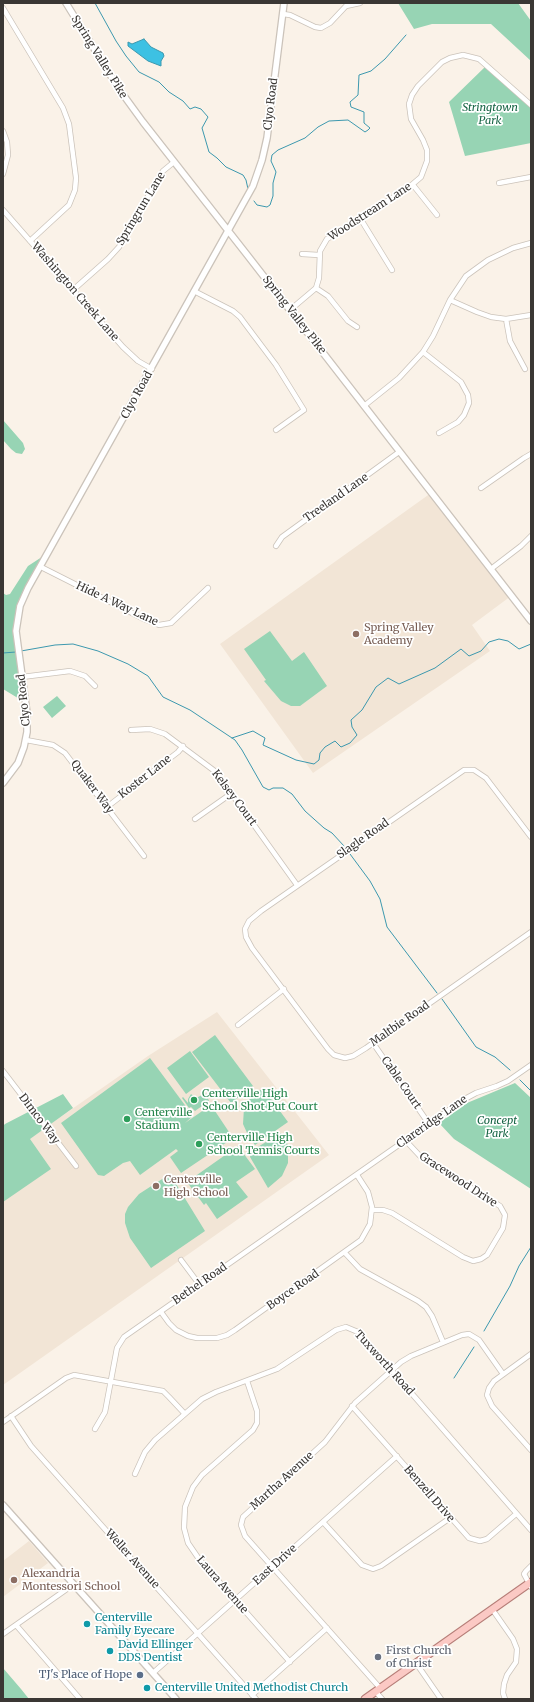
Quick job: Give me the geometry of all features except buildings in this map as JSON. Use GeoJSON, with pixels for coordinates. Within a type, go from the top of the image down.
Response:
{"type":"FeatureCollection","features":[{"type":"Feature","properties":{"kind":"main road"},"geometry":{"type":"LineString","coordinates":[[366,1699],[492,1609],[530,1584]]}},
{"type":"Feature","properties":{"kind":"street","name":"Spring Valley Pike"},"geometry":{"type":"LineString","coordinates":[[66,3],[130,106],[531,621]]}},
{"type":"Feature","properties":{"kind":"street","name":"Clyo Road"},"geometry":{"type":"LineString","coordinates":[[3,783],[18,763],[26,740],[27,713],[16,631],[20,606],[40,567],[253,186],[262,160],[267,138],[284,3]]}},
{"type":"Feature","properties":{"kind":"street"},"geometry":{"type":"LineString","coordinates":[[283,14],[290,15],[315,27],[321,28],[330,23],[348,4],[360,3]]}},
{"type":"Feature","properties":{"kind":"street"},"geometry":{"type":"LineString","coordinates":[[3,8],[63,108],[69,124],[76,178],[75,190],[69,205],[30,241]]}},
{"type":"Feature","properties":{"kind":"street","name":"Woodstream Lane"},"geometry":{"type":"LineString","coordinates":[[316,288],[319,278],[319,255],[321,247],[327,239],[413,184],[424,172],[427,156],[423,140],[411,119],[409,108],[410,99],[418,86],[442,62],[450,58],[463,55],[479,59],[531,105]]}},
{"type":"Feature","properties":{"kind":"street"},"geometry":{"type":"LineString","coordinates":[[3,131],[7,142],[8,155],[3,174]]}},
{"type":"Feature","properties":{"kind":"street","name":"Springrun Lane"},"geometry":{"type":"LineString","coordinates":[[73,290],[108,259],[119,247],[163,171],[174,162]]}},
{"type":"Feature","properties":{"kind":"street"},"geometry":{"type":"LineString","coordinates":[[499,183],[531,177]]}},
{"type":"Feature","properties":{"kind":"street"},"geometry":{"type":"LineString","coordinates":[[413,184],[437,215]]}},
{"type":"Feature","properties":{"kind":"street","name":"Washington Creek Lane"},"geometry":{"type":"LineString","coordinates":[[3,210],[129,354],[152,369]]}},
{"type":"Feature","properties":{"kind":"street"},"geometry":{"type":"LineString","coordinates":[[360,218],[392,270]]}},
{"type":"Feature","properties":{"kind":"street"},"geometry":{"type":"LineString","coordinates":[[364,406],[399,378],[422,352],[433,336],[450,300],[461,282],[478,266],[504,252],[531,243]]}},
{"type":"Feature","properties":{"kind":"street"},"geometry":{"type":"LineString","coordinates":[[302,254],[319,255]]}},
{"type":"Feature","properties":{"kind":"street"},"geometry":{"type":"LineString","coordinates":[[290,310],[316,288],[328,296],[348,321],[357,327]]}},
{"type":"Feature","properties":{"kind":"street"},"geometry":{"type":"LineString","coordinates":[[194,291],[233,311],[240,318],[276,365],[304,410],[276,430]]}},
{"type":"Feature","properties":{"kind":"street"},"geometry":{"type":"LineString","coordinates":[[450,300],[484,315],[506,319],[531,315]]}},
{"type":"Feature","properties":{"kind":"street"},"geometry":{"type":"LineString","coordinates":[[506,319],[510,341],[525,369]]}},
{"type":"Feature","properties":{"kind":"street"},"geometry":{"type":"LineString","coordinates":[[422,352],[461,382],[468,395],[469,404],[464,415],[458,422],[439,433]]}},
{"type":"Feature","properties":{"kind":"street","name":"Treeland Lane"},"geometry":{"type":"LineString","coordinates":[[276,546],[282,537],[399,452]]}},
{"type":"Feature","properties":{"kind":"street"},"geometry":{"type":"LineString","coordinates":[[481,488],[531,454]]}},
{"type":"Feature","properties":{"kind":"street"},"geometry":{"type":"LineString","coordinates":[[491,569],[521,546],[531,536]]}},
{"type":"Feature","properties":{"kind":"street","name":"Hide A Way Lane"},"geometry":{"type":"LineString","coordinates":[[40,567],[159,625],[171,623],[208,588]]}},
{"type":"Feature","properties":{"kind":"street"},"geometry":{"type":"LineString","coordinates":[[22,677],[70,671],[85,676],[95,686]]}},
{"type":"Feature","properties":{"kind":"street","name":"Kelsey Court"},"geometry":{"type":"LineString","coordinates":[[131,730],[157,730],[173,738],[216,772],[297,885]]}},
{"type":"Feature","properties":{"kind":"street","name":"Quaker Way"},"geometry":{"type":"LineString","coordinates":[[26,740],[47,743],[60,748],[68,756],[144,856]]}},
{"type":"Feature","properties":{"kind":"street","name":"Koster Lane"},"geometry":{"type":"LineString","coordinates":[[107,807],[178,752],[183,746]]}},
{"type":"Feature","properties":{"kind":"street","name":"Slagle Road"},"geometry":{"type":"LineString","coordinates":[[284,990],[248,941],[245,929],[251,918],[458,773],[467,769],[474,770],[486,778],[531,837]]}},
{"type":"Feature","properties":{"kind":"street"},"geometry":{"type":"LineString","coordinates":[[195,819],[232,793]]}},
{"type":"Feature","properties":{"kind":"street","name":"Maltbie Road"},"geometry":{"type":"LineString","coordinates":[[284,990],[328,1048],[338,1057],[345,1058],[353,1056],[373,1043],[531,932]]}},
{"type":"Feature","properties":{"kind":"street"},"geometry":{"type":"LineString","coordinates":[[238,1025],[284,990]]}},
{"type":"Feature","properties":{"kind":"street","name":"Cable Court"},"geometry":{"type":"LineString","coordinates":[[373,1043],[429,1124]]}},
{"type":"Feature","properties":{"kind":"street","name":"Clareridge Lane"},"geometry":{"type":"LineString","coordinates":[[357,1175],[470,1096],[501,1085],[531,1065]]}},
{"type":"Feature","properties":{"kind":"street","name":"Dimco Way"},"geometry":{"type":"LineString","coordinates":[[3,1071],[76,1166]]}},
{"type":"Feature","properties":{"kind":"street","name":"Gracewood Drive"},"geometry":{"type":"LineString","coordinates":[[372,1210],[383,1210],[392,1213],[463,1257],[473,1261],[481,1259],[487,1255],[503,1228],[505,1215],[500,1206],[420,1156],[406,1141]]}},
{"type":"Feature","properties":{"kind":"street","name":"Boyce Road"},"geometry":{"type":"LineString","coordinates":[[160,1312],[173,1327],[188,1336],[203,1339],[224,1336],[235,1330],[345,1253],[357,1244],[366,1234],[370,1224],[372,1210],[368,1192],[357,1175]]}},
{"type":"Feature","properties":{"kind":"street","name":"Bethel Road"},"geometry":{"type":"LineString","coordinates":[[95,1429],[105,1412],[110,1381],[117,1348],[120,1341],[199,1284],[357,1175]]}},
{"type":"Feature","properties":{"kind":"street"},"geometry":{"type":"LineString","coordinates":[[345,1253],[360,1269],[426,1307],[432,1316],[443,1342]]}},
{"type":"Feature","properties":{"kind":"street"},"geometry":{"type":"LineString","coordinates":[[182,1260],[199,1284]]}},
{"type":"Feature","properties":{"kind":"street","name":"Tuxworth Road"},"geometry":{"type":"LineString","coordinates":[[135,1474],[139,1462],[149,1446],[184,1414],[208,1395],[268,1374],[285,1365],[336,1330],[343,1327],[351,1328],[358,1332],[392,1370],[531,1530]]}},
{"type":"Feature","properties":{"kind":"street","name":"Martha Avenue"},"geometry":{"type":"LineString","coordinates":[[382,1699],[378,1690],[327,1628],[245,1536],[241,1525],[243,1517],[325,1442],[352,1406],[392,1370],[411,1356],[462,1334],[472,1335],[480,1340],[503,1374]]}},
{"type":"Feature","properties":{"kind":"street"},"geometry":{"type":"LineString","coordinates":[[531,1354],[491,1384],[488,1391],[488,1398],[492,1406],[531,1450]]}},
{"type":"Feature","properties":{"kind":"street"},"geometry":{"type":"LineString","coordinates":[[3,1422],[69,1376],[76,1375],[163,1391],[184,1414]]}},
{"type":"Feature","properties":{"kind":"street","name":"Laura Avenue"},"geometry":{"type":"LineString","coordinates":[[247,1381],[258,1415],[256,1426],[196,1481],[186,1502],[184,1515],[186,1534],[191,1549],[199,1560],[290,1662]]}},
{"type":"Feature","properties":{"kind":"street","name":"Benzell Drive"},"geometry":{"type":"LineString","coordinates":[[352,1406],[466,1536],[473,1540],[480,1541],[490,1537],[516,1514]]}},
{"type":"Feature","properties":{"kind":"street","name":"Weller Avenue"},"geometry":{"type":"LineString","coordinates":[[11,1416],[31,1446],[254,1697]]}},
{"type":"Feature","properties":{"kind":"street","name":"East Drive"},"geometry":{"type":"LineString","coordinates":[[153,1673],[397,1456]]}},
{"type":"Feature","properties":{"kind":"street"},"geometry":{"type":"LineString","coordinates":[[3,1506],[176,1699]]}},
{"type":"Feature","properties":{"kind":"street"},"geometry":{"type":"LineString","coordinates":[[323,1522],[362,1565],[373,1569],[381,1566],[450,1518]]}},
{"type":"Feature","properties":{"kind":"street"},"geometry":{"type":"LineString","coordinates":[[530,1584],[524,1574],[531,1566]]}},
{"type":"Feature","properties":{"kind":"street"},"geometry":{"type":"LineString","coordinates":[[3,1634],[74,1584]]}},
{"type":"Feature","properties":{"kind":"street"},"geometry":{"type":"LineString","coordinates":[[492,1609],[514,1640],[517,1649],[516,1662],[504,1684],[503,1693],[505,1699]]}},
{"type":"Feature","properties":{"kind":"street"},"geometry":{"type":"LineString","coordinates":[[16,1624],[80,1699]]}},
{"type":"Feature","properties":{"kind":"street"},"geometry":{"type":"LineString","coordinates":[[254,1697],[327,1628]]}},
{"type":"Feature","properties":{"kind":"street"},"geometry":{"type":"LineString","coordinates":[[416,1663],[441,1699]]}},
{"type":"Feature","properties":{"kind":"shaded area","name":"Spring Valley Academy"},"geometry":{"type":"Polygon","coordinates":[[[431,493],[511,596],[472,625],[490,651],[313,773],[220,644],[431,493]]]}},
{"type":"Feature","properties":{"kind":"shaded area","name":"Centerville High School"},"geometry":{"type":"Polygon","coordinates":[[[217,1012],[329,1155],[3,1385],[3,1202],[29,1139],[148,1056],[217,1012]]]}},
{"type":"Feature","properties":{"kind":"shaded area","name":"Alexandria Montessori School"},"geometry":{"type":"Polygon","coordinates":[[[29,1541],[48,1563],[3,1597],[3,1561],[29,1541]]]}},
{"type":"Feature","properties":{"kind":"green space"},"geometry":{"type":"Polygon","coordinates":[[[398,3],[518,3],[531,21],[531,61],[491,24],[432,24],[414,29],[398,3]]]}},
{"type":"Feature","properties":{"kind":"green space","name":"Stringtown Park"},"geometry":{"type":"Polygon","coordinates":[[[487,65],[531,105],[531,143],[465,156],[449,102],[487,65]]]}},
{"type":"Feature","properties":{"kind":"green space"},"geometry":{"type":"Polygon","coordinates":[[[3,420],[23,443],[25,449],[22,454],[16,453],[3,440],[3,420]]]}},
{"type":"Feature","properties":{"kind":"green space"},"geometry":{"type":"Polygon","coordinates":[[[48,553],[28,588],[17,623],[26,703],[3,689],[3,593],[6,595],[10,594],[28,566],[48,553]]]}},
{"type":"Feature","properties":{"kind":"green space"},"geometry":{"type":"Polygon","coordinates":[[[270,631],[292,661],[304,652],[327,686],[300,706],[291,706],[281,701],[264,681],[266,680],[244,649],[270,631]]]}},
{"type":"Feature","properties":{"kind":"green space"},"geometry":{"type":"Polygon","coordinates":[[[57,696],[66,706],[52,718],[43,707],[57,696]]]}},
{"type":"Feature","properties":{"kind":"green space"},"geometry":{"type":"Polygon","coordinates":[[[215,1035],[253,1086],[231,1103],[192,1052],[215,1035]]]}},
{"type":"Feature","properties":{"kind":"green space"},"geometry":{"type":"Polygon","coordinates":[[[190,1051],[209,1077],[186,1094],[167,1068],[190,1051]]]}},
{"type":"Feature","properties":{"kind":"green space","name":"Centerville Stadium"},"geometry":{"type":"Polygon","coordinates":[[[150,1058],[193,1116],[185,1123],[211,1105],[233,1138],[181,1173],[170,1157],[178,1151],[176,1149],[140,1175],[130,1161],[123,1163],[104,1176],[98,1175],[61,1123],[150,1058]]]}},
{"type":"Feature","properties":{"kind":"green space","name":"Concept Park"},"geometry":{"type":"Polygon","coordinates":[[[515,1083],[531,1098],[531,1189],[454,1139],[439,1123],[467,1103],[515,1083]]]}},
{"type":"Feature","properties":{"kind":"green space"},"geometry":{"type":"Polygon","coordinates":[[[263,1088],[288,1122],[255,1145],[243,1124],[244,1108],[251,1097],[263,1088]]]}},
{"type":"Feature","properties":{"kind":"green space"},"geometry":{"type":"Polygon","coordinates":[[[206,1093],[209,1101],[195,1111],[191,1107],[189,1108],[182,1098],[183,1097],[188,1103],[188,1099],[191,1094],[196,1098],[206,1093]]]}},
{"type":"Feature","properties":{"kind":"green space"},"geometry":{"type":"Polygon","coordinates":[[[63,1094],[73,1108],[30,1139],[51,1169],[3,1202],[3,1126],[63,1094]]]}},
{"type":"Feature","properties":{"kind":"green space"},"geometry":{"type":"Polygon","coordinates":[[[281,1133],[288,1145],[288,1163],[282,1176],[268,1188],[250,1157],[251,1151],[281,1133]]]}},
{"type":"Feature","properties":{"kind":"green space"},"geometry":{"type":"Polygon","coordinates":[[[238,1146],[255,1169],[236,1182],[248,1197],[217,1219],[206,1203],[204,1205],[187,1182],[238,1146]]]}},
{"type":"Feature","properties":{"kind":"green space"},"geometry":{"type":"Polygon","coordinates":[[[170,1174],[205,1231],[151,1268],[130,1238],[125,1223],[125,1214],[128,1207],[139,1194],[170,1174]]]}},
{"type":"Feature","properties":{"kind":"green space"},"geometry":{"type":"Polygon","coordinates":[[[3,1668],[21,1689],[29,1699],[3,1699],[3,1668]]]}},
{"type":"Feature","properties":{"kind":"water"},"geometry":{"type":"Polygon","coordinates":[[[144,39],[151,47],[163,53],[164,56],[161,61],[161,66],[148,61],[128,46],[128,42],[132,44],[144,39]]]}},
{"type":"Feature","properties":{"kind":"waterway"},"geometry":{"type":"LineString","coordinates":[[95,3],[116,41],[139,72],[159,82],[169,92],[183,101],[190,109],[195,107],[201,109],[208,117],[202,128],[209,152],[226,167],[243,175],[248,189]]}},
{"type":"Feature","properties":{"kind":"waterway"},"geometry":{"type":"LineString","coordinates":[[254,201],[257,205],[267,207],[270,205],[273,196],[273,183],[276,172],[271,161],[272,155],[278,150],[305,138],[318,127],[329,121],[348,120],[365,132],[370,128],[364,123],[364,112],[351,107],[350,102],[358,95],[359,75],[371,71],[385,59],[406,35]]}},
{"type":"Feature","properties":{"kind":"waterway"},"geometry":{"type":"LineString","coordinates":[[232,738],[253,731],[265,738],[263,745],[296,760],[314,764],[319,760],[320,753],[325,747],[335,741],[341,747],[350,743],[357,735],[352,727],[351,720],[362,710],[376,687],[388,678],[399,684],[435,668],[461,649],[469,656],[481,651],[489,642],[499,639],[508,641],[519,649],[531,644]]}},
{"type":"Feature","properties":{"kind":"waterway"},"geometry":{"type":"LineString","coordinates":[[21,651],[55,645],[73,644],[98,651],[128,664],[148,676],[163,697],[190,710],[235,740],[263,787],[269,790],[273,788],[283,788],[292,794],[305,811],[332,833],[344,846]]}},
{"type":"Feature","properties":{"kind":"waterway"},"geometry":{"type":"LineString","coordinates":[[3,653],[16,652]]}},
{"type":"Feature","properties":{"kind":"waterway"},"geometry":{"type":"LineString","coordinates":[[350,854],[370,881],[380,899],[387,927],[437,993]]}},
{"type":"Feature","properties":{"kind":"waterway"},"geometry":{"type":"LineString","coordinates":[[442,999],[476,1047],[495,1057],[510,1070]]}},
{"type":"Feature","properties":{"kind":"waterway"},"geometry":{"type":"LineString","coordinates":[[520,1080],[531,1091]]}},
{"type":"Feature","properties":{"kind":"waterway"},"geometry":{"type":"LineString","coordinates":[[484,1331],[531,1247]]}},
{"type":"Feature","properties":{"kind":"waterway"},"geometry":{"type":"LineString","coordinates":[[454,1378],[474,1347]]}},
{"type":"Feature","properties":{"kind":"place","name":"Spring Valley Academy"},"geometry":{"type":"Point","coordinates":[356,634]}},
{"type":"Feature","properties":{"kind":"place","name":"Centerville High School Shot Put Court"},"geometry":{"type":"Point","coordinates":[194,1100]}},
{"type":"Feature","properties":{"kind":"place","name":"Centerville Stadium"},"geometry":{"type":"Point","coordinates":[127,1119]}},
{"type":"Feature","properties":{"kind":"place","name":"Centerville High School Tennis Courts"},"geometry":{"type":"Point","coordinates":[199,1144]}},
{"type":"Feature","properties":{"kind":"place","name":"Centerville High School"},"geometry":{"type":"Point","coordinates":[156,1186]}},
{"type":"Feature","properties":{"kind":"place","name":"Alexandria Montessori School"},"geometry":{"type":"Point","coordinates":[14,1580]}},
{"type":"Feature","properties":{"kind":"place","name":"Centerville Family Eyecare"},"geometry":{"type":"Point","coordinates":[87,1624]}},
{"type":"Feature","properties":{"kind":"place","name":"David Ellinger DDS Dentist"},"geometry":{"type":"Point","coordinates":[110,1651]}},
{"type":"Feature","properties":{"kind":"place","name":"First Church of Christ"},"geometry":{"type":"Point","coordinates":[378,1657]}},
{"type":"Feature","properties":{"kind":"place","name":"TJ's Place of Hope"},"geometry":{"type":"Point","coordinates":[140,1675]}},
{"type":"Feature","properties":{"kind":"place","name":"Centerville United Methodist Church"},"geometry":{"type":"Point","coordinates":[147,1688]}}]}
